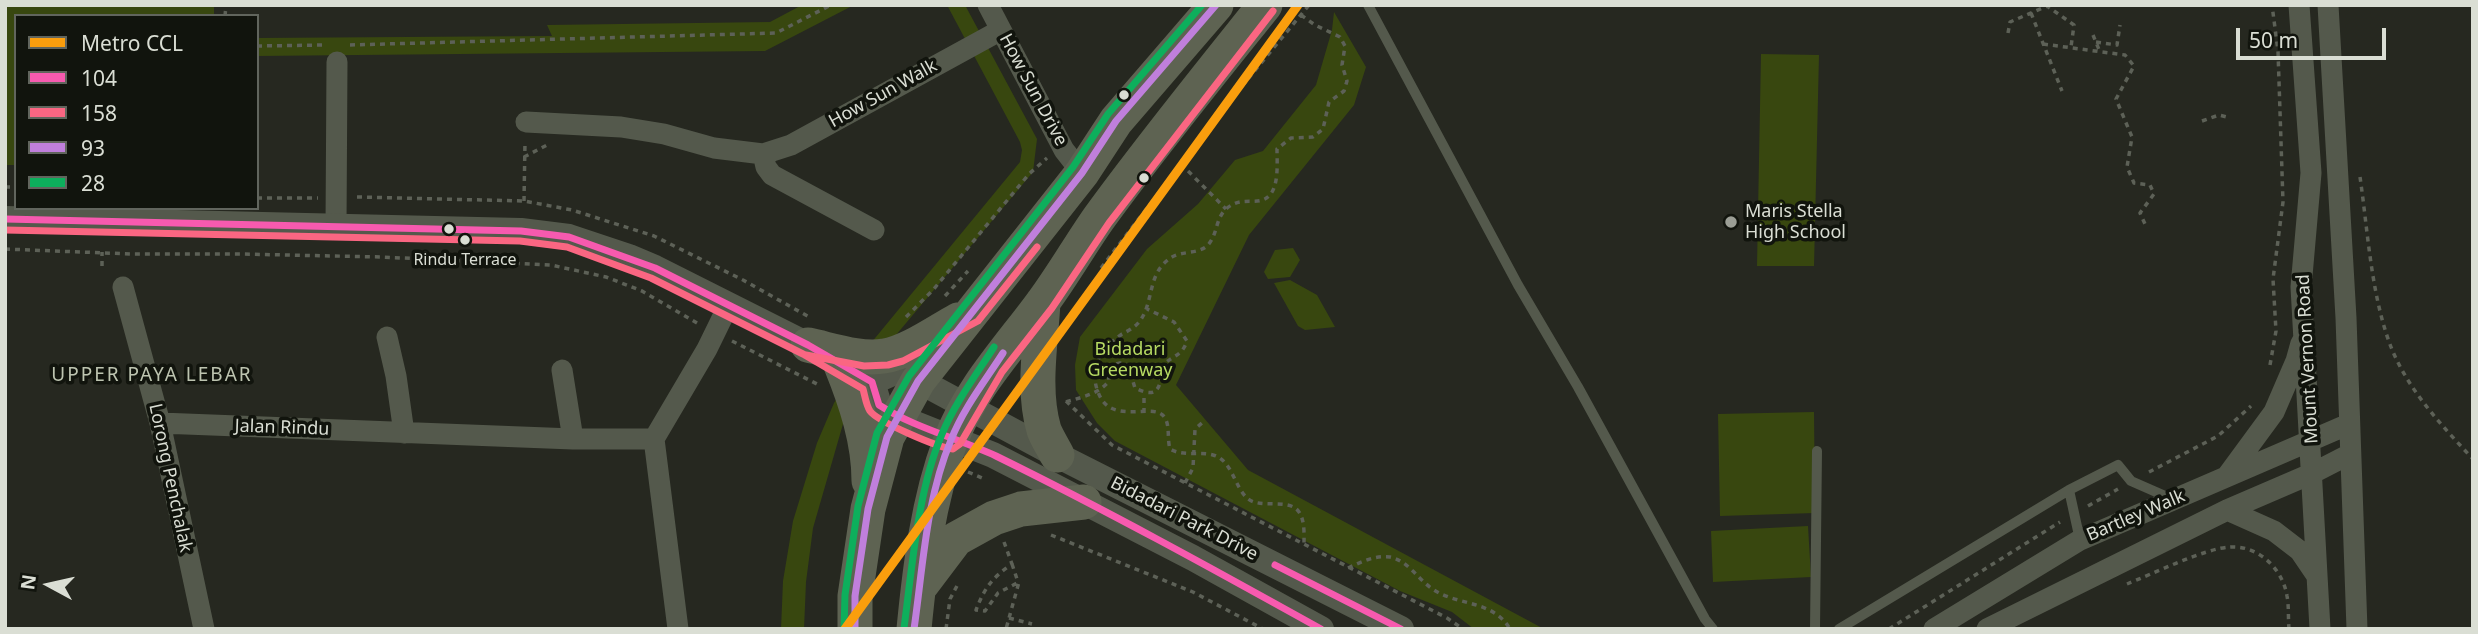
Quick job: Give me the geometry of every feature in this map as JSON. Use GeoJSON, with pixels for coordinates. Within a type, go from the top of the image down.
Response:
{"type":"FeatureCollection","features":[{"type":"Feature","properties":{"kind":"highway"},"geometry":{"type":"LineString","coordinates":[[855,629],[855,596],[868,509],[887,437],[918,381],[1082,173],[1116,121],[1216,5]]}},
{"type":"Feature","properties":{"kind":"highway"},"geometry":{"type":"LineString","coordinates":[[914,629],[928,527],[951,439],[967,408],[993,366],[1043,302],[1100,217],[1265,5]]}},
{"type":"Feature","properties":{"kind":"highway"},"geometry":{"type":"LineString","coordinates":[[1043,302],[1040,405],[1044,430],[1056,455]]}},
{"type":"Feature","properties":{"kind":"highway"},"geometry":{"type":"LineString","coordinates":[[808,345],[869,357],[886,356],[971,313]]}},
{"type":"Feature","properties":{"kind":"highway"},"geometry":{"type":"LineString","coordinates":[[835,377],[858,406],[869,463],[868,509]]}},
{"type":"Feature","properties":{"kind":"highway"},"geometry":{"type":"LineString","coordinates":[[918,589],[956,539],[995,518],[1021,509],[1084,502]]}},
{"type":"Feature","properties":{"kind":"street","name":"How Sun Drive"},"geometry":{"type":"LineString","coordinates":[[988,5],[1064,150],[1082,173]]}},
{"type":"Feature","properties":{"kind":"street","name":"Mount Vernon Road"},"geometry":{"type":"LineString","coordinates":[[2299,5],[2311,173],[2301,286],[2312,439],[2320,629]]}},
{"type":"Feature","properties":{"kind":"street"},"geometry":{"type":"LineString","coordinates":[[2328,5],[2346,318],[2357,629]]}},
{"type":"Feature","properties":{"kind":"street","name":"How Sun Walk"},"geometry":{"type":"LineString","coordinates":[[526,122],[621,127],[664,134],[714,148],[763,154],[791,145],[1001,30]]}},
{"type":"Feature","properties":{"kind":"street"},"geometry":{"type":"LineString","coordinates":[[336,227],[337,54]]}},
{"type":"Feature","properties":{"kind":"street"},"geometry":{"type":"LineString","coordinates":[[763,154],[766,167],[772,175],[874,230]]}},
{"type":"Feature","properties":{"kind":"street"},"geometry":{"type":"LineString","coordinates":[[5,219],[521,231],[569,237],[629,257],[808,345],[835,377],[872,382],[879,405],[898,417]]}},
{"type":"Feature","properties":{"kind":"street","name":"Lorong Penchalak"},"geometry":{"type":"LineString","coordinates":[[123,287],[160,423],[204,629]]}},
{"type":"Feature","properties":{"kind":"street"},"geometry":{"type":"LineString","coordinates":[[678,629],[654,439],[707,349],[723,340],[728,306]]}},
{"type":"Feature","properties":{"kind":"street"},"geometry":{"type":"LineString","coordinates":[[2226,477],[2274,412],[2296,361],[2304,331]]}},
{"type":"Feature","properties":{"kind":"street"},"geometry":{"type":"LineString","coordinates":[[387,337],[402,409],[404,433]]}},
{"type":"Feature","properties":{"kind":"street"},"geometry":{"type":"LineString","coordinates":[[562,370],[573,439]]}},
{"type":"Feature","properties":{"kind":"street","name":"Bidadari Park Drive"},"geometry":{"type":"LineString","coordinates":[[872,382],[898,370],[1056,455],[1401,629]]}},
{"type":"Feature","properties":{"kind":"street","name":"Bidadari Park Drive"},"geometry":{"type":"LineString","coordinates":[[898,417],[993,455],[1193,558],[1321,629]]}},
{"type":"Feature","properties":{"kind":"street","name":"Jalan Rindu"},"geometry":{"type":"LineString","coordinates":[[160,423],[573,439],[654,439]]}},
{"type":"Feature","properties":{"kind":"street","name":"Bartley Walk"},"geometry":{"type":"LineString","coordinates":[[1934,629],[2080,540],[2349,424]]}},
{"type":"Feature","properties":{"kind":"street","name":"Bartley Walk"},"geometry":{"type":"LineString","coordinates":[[1987,629],[2227,510],[2350,454]]}},
{"type":"Feature","properties":{"kind":"street"},"geometry":{"type":"LineString","coordinates":[[2227,510],[2274,531],[2300,551],[2318,578]]}},
{"type":"Feature","properties":{"kind":"lane"},"geometry":{"type":"LineString","coordinates":[[1368,5],[1518,285],[1578,387],[1705,620],[1713,629]]}},
{"type":"Feature","properties":{"kind":"lane"},"geometry":{"type":"LineString","coordinates":[[1815,629],[1817,451]]}},
{"type":"Feature","properties":{"kind":"lane"},"geometry":{"type":"LineString","coordinates":[[1839,629],[2069,490],[2118,464],[2132,481],[2173,500]]}},
{"type":"Feature","properties":{"kind":"lane"},"geometry":{"type":"LineString","coordinates":[[2069,490],[2080,540]]}},
{"type":"Feature","properties":{"kind":"path"},"geometry":{"type":"LineString","coordinates":[[350,45],[776,33],[831,5]]}},
{"type":"Feature","properties":{"kind":"path"},"geometry":{"type":"LineString","coordinates":[[1094,277],[1181,163],[1309,5]]}},
{"type":"Feature","properties":{"kind":"path"},"geometry":{"type":"LineString","coordinates":[[2034,5],[2037,11]]}},
{"type":"Feature","properties":{"kind":"path"},"geometry":{"type":"LineString","coordinates":[[2267,375],[2276,331],[2273,279],[2283,202],[2278,51],[2272,5]]}},
{"type":"Feature","properties":{"kind":"path"},"geometry":{"type":"LineString","coordinates":[[2008,33],[2010,22],[2048,6],[2074,25],[2071,48]]}},
{"type":"Feature","properties":{"kind":"path"},"geometry":{"type":"LineString","coordinates":[[2031,13],[2062,91]]}},
{"type":"Feature","properties":{"kind":"path"},"geometry":{"type":"LineString","coordinates":[[1301,15],[1340,37],[1345,46],[1342,65],[1347,81],[1343,91],[1328,102],[1323,129],[1313,137],[1290,138],[1278,149],[1275,186],[1268,197],[1258,202],[1240,200],[1226,209],[1218,220],[1216,233],[1205,248],[1172,257],[1152,281],[1147,309],[1138,324],[1106,345],[1094,371],[1098,392],[1106,406],[1122,412],[1158,411],[1164,415],[1170,449],[1178,453],[1214,455],[1224,461],[1248,498],[1257,502],[1291,506],[1298,510],[1304,524],[1304,545]]}},
{"type":"Feature","properties":{"kind":"path"},"geometry":{"type":"LineString","coordinates":[[2096,42],[2117,45],[2120,25]]}},
{"type":"Feature","properties":{"kind":"path"},"geometry":{"type":"LineString","coordinates":[[2093,35],[2100,52]]}},
{"type":"Feature","properties":{"kind":"path"},"geometry":{"type":"LineString","coordinates":[[2043,44],[2125,55],[2134,66],[2116,99],[2132,137],[2127,167],[2134,183],[2150,185],[2154,194],[2140,214],[2145,224]]}},
{"type":"Feature","properties":{"kind":"path"},"geometry":{"type":"LineString","coordinates":[[259,46],[337,54]]}},
{"type":"Feature","properties":{"kind":"path"},"geometry":{"type":"LineString","coordinates":[[2202,121],[2219,115],[2227,117]]}},
{"type":"Feature","properties":{"kind":"path"},"geometry":{"type":"LineString","coordinates":[[521,231],[526,122]]}},
{"type":"Feature","properties":{"kind":"path"},"geometry":{"type":"LineString","coordinates":[[524,157],[557,139]]}},
{"type":"Feature","properties":{"kind":"path"},"geometry":{"type":"LineString","coordinates":[[901,322],[933,290],[1029,174],[1048,158]]}},
{"type":"Feature","properties":{"kind":"path"},"geometry":{"type":"LineString","coordinates":[[1181,163],[1226,209]]}},
{"type":"Feature","properties":{"kind":"path"},"geometry":{"type":"LineString","coordinates":[[2360,173],[2379,310],[2391,348],[2431,413],[2473,460]]}},
{"type":"Feature","properties":{"kind":"path"},"geometry":{"type":"LineString","coordinates":[[5,249],[131,254],[381,257],[551,265],[606,277],[642,291],[723,340],[835,377]]}},
{"type":"Feature","properties":{"kind":"path"},"geometry":{"type":"LineString","coordinates":[[102,252],[102,265]]}},
{"type":"Feature","properties":{"kind":"path"},"geometry":{"type":"LineString","coordinates":[[1067,402],[1098,392],[1109,381],[1108,371],[1119,363],[1128,365],[1135,388],[1144,393],[1155,391],[1161,385],[1164,364],[1184,351],[1186,341],[1174,322],[1147,309]]}},
{"type":"Feature","properties":{"kind":"path"},"geometry":{"type":"LineString","coordinates":[[1063,390],[1067,402],[1112,445],[1447,618],[1463,629]]}},
{"type":"Feature","properties":{"kind":"path"},"geometry":{"type":"LineString","coordinates":[[1144,393],[1144,413]]}},
{"type":"Feature","properties":{"kind":"path"},"geometry":{"type":"LineString","coordinates":[[1185,483],[1193,468],[1195,429],[1202,423]]}},
{"type":"Feature","properties":{"kind":"path"},"geometry":{"type":"LineString","coordinates":[[1045,533],[1193,592],[1263,629]]}},
{"type":"Feature","properties":{"kind":"path"},"geometry":{"type":"LineString","coordinates":[[995,547],[1012,538]]}},
{"type":"Feature","properties":{"kind":"path"},"geometry":{"type":"LineString","coordinates":[[1889,629],[2029,540]]}},
{"type":"Feature","properties":{"kind":"path"},"geometry":{"type":"LineString","coordinates":[[1003,541],[1018,582],[1006,629]]}},
{"type":"Feature","properties":{"kind":"path"},"geometry":{"type":"LineString","coordinates":[[2127,584],[2227,547],[2240,547],[2259,554],[2273,564],[2287,593],[2289,629]]}},
{"type":"Feature","properties":{"kind":"path"},"geometry":{"type":"LineString","coordinates":[[1348,568],[1366,559],[1389,557],[1406,564],[1434,590],[1492,610],[1510,629]]}},
{"type":"Feature","properties":{"kind":"path"},"geometry":{"type":"LineString","coordinates":[[1012,564],[985,587],[976,610],[985,611],[998,593],[1018,582]]}},
{"type":"Feature","properties":{"kind":"path"},"geometry":{"type":"LineString","coordinates":[[946,629],[950,599],[962,576]]}},
{"type":"Feature","properties":{"kind":"path"},"geometry":{"type":"LineString","coordinates":[[1009,618],[1032,624]]}},
{"type":"Feature","properties":{"kind":"green space"},"geometry":{"type":"Polygon","coordinates":[[[5,5],[214,5],[214,14],[14,14],[14,165],[5,165],[5,5]]]}},
{"type":"Feature","properties":{"kind":"green space"},"geometry":{"type":"Polygon","coordinates":[[[802,5],[854,5],[765,51],[259,56],[259,38],[552,36],[547,25],[770,22],[802,5]]]}},
{"type":"Feature","properties":{"kind":"green space"},"geometry":{"type":"Polygon","coordinates":[[[947,5],[965,5],[1037,139],[1033,172],[896,335],[843,424],[813,528],[806,582],[804,629],[781,629],[783,581],[793,521],[817,443],[834,403],[871,343],[1020,162],[1020,142],[947,5]]]}},
{"type":"Feature","properties":{"kind":"green space","name":"Bidadari Greenway"},"geometry":{"type":"Polygon","coordinates":[[[1334,12],[1366,67],[1354,105],[1249,235],[1176,385],[1248,470],[1544,629],[1474,629],[1452,612],[1400,591],[1115,441],[1097,423],[1076,390],[1075,365],[1080,337],[1147,249],[1198,204],[1235,160],[1263,151],[1316,85],[1332,30],[1334,12]]]}},
{"type":"Feature","properties":{"kind":"green space"},"geometry":{"type":"Polygon","coordinates":[[[1761,54],[1819,55],[1814,266],[1757,266],[1761,54]]]}},
{"type":"Feature","properties":{"kind":"green space"},"geometry":{"type":"Polygon","coordinates":[[[1293,248],[1300,260],[1290,277],[1268,279],[1264,272],[1275,250],[1293,248]]]}},
{"type":"Feature","properties":{"kind":"green space"},"geometry":{"type":"Polygon","coordinates":[[[1290,280],[1317,295],[1335,327],[1305,330],[1298,326],[1274,283],[1290,280]]]}},
{"type":"Feature","properties":{"kind":"green space"},"geometry":{"type":"Polygon","coordinates":[[[1814,412],[1815,513],[1720,516],[1718,414],[1814,412]]]}},
{"type":"Feature","properties":{"kind":"green space"},"geometry":{"type":"Polygon","coordinates":[[[1808,526],[1811,577],[1713,582],[1711,531],[1808,526]]]}},
{"type":"Feature","properties":{"kind":"metro line","name":"CCL"},"geometry":{"type":"LineString","coordinates":[[845,629],[1298,5]]}},
{"type":"Feature","properties":{"kind":"transit line","name":"28"},"geometry":{"type":"LineString","coordinates":[[844,629],[845,595],[858,506],[877,433],[909,376],[1073,167],[1108,114],[1202,5]]}},
{"type":"Feature","properties":{"kind":"transit line","name":"93"},"geometry":{"type":"LineString","coordinates":[[855,629],[855,596],[868,509],[887,437],[918,381],[1082,173],[1116,121],[1216,5]]}},
{"type":"Feature","properties":{"kind":"transit line","name":"158"},"geometry":{"type":"LineString","coordinates":[[5,230],[520,241],[567,247],[651,278],[803,354],[863,389],[869,409],[875,416],[909,434],[953,449],[960,444],[1002,372],[1052,308],[1109,223],[1273,11]]}},
{"type":"Feature","properties":{"kind":"transit line","name":"104"},"geometry":{"type":"LineString","coordinates":[[5,219],[521,231],[569,237],[655,268],[808,345],[872,382],[879,405],[893,413],[1037,476],[1321,629]]}},
{"type":"Feature","properties":{"kind":"transit line","name":"158"},"geometry":{"type":"LineString","coordinates":[[806,355],[864,366],[903,361],[978,321],[1037,247]]}},
{"type":"Feature","properties":{"kind":"transit line","name":"28"},"geometry":{"type":"LineString","coordinates":[[904,628],[917,529],[934,456],[953,411],[994,347]]}},
{"type":"Feature","properties":{"kind":"transit line","name":"93"},"geometry":{"type":"LineString","coordinates":[[914,629],[926,533],[943,463],[962,417],[1003,353]]}},
{"type":"Feature","properties":{"kind":"transit line","name":"104"},"geometry":{"type":"LineString","coordinates":[[1275,565],[1401,629]]}},
{"type":"Feature","properties":{"kind":"place","name":"Maris Stella High School"},"geometry":{"type":"Point","coordinates":[1731,222]}},
{"type":"Feature","properties":{"kind":"place","name":"Rindu Terrace"},"geometry":{"type":"Point","coordinates":[465,240]}},
{"type":"Feature","properties":{"kind":"district","name":"UPPER PAYA LEBAR"},"geometry":{"type":"Point","coordinates":[152,376]}}]}
